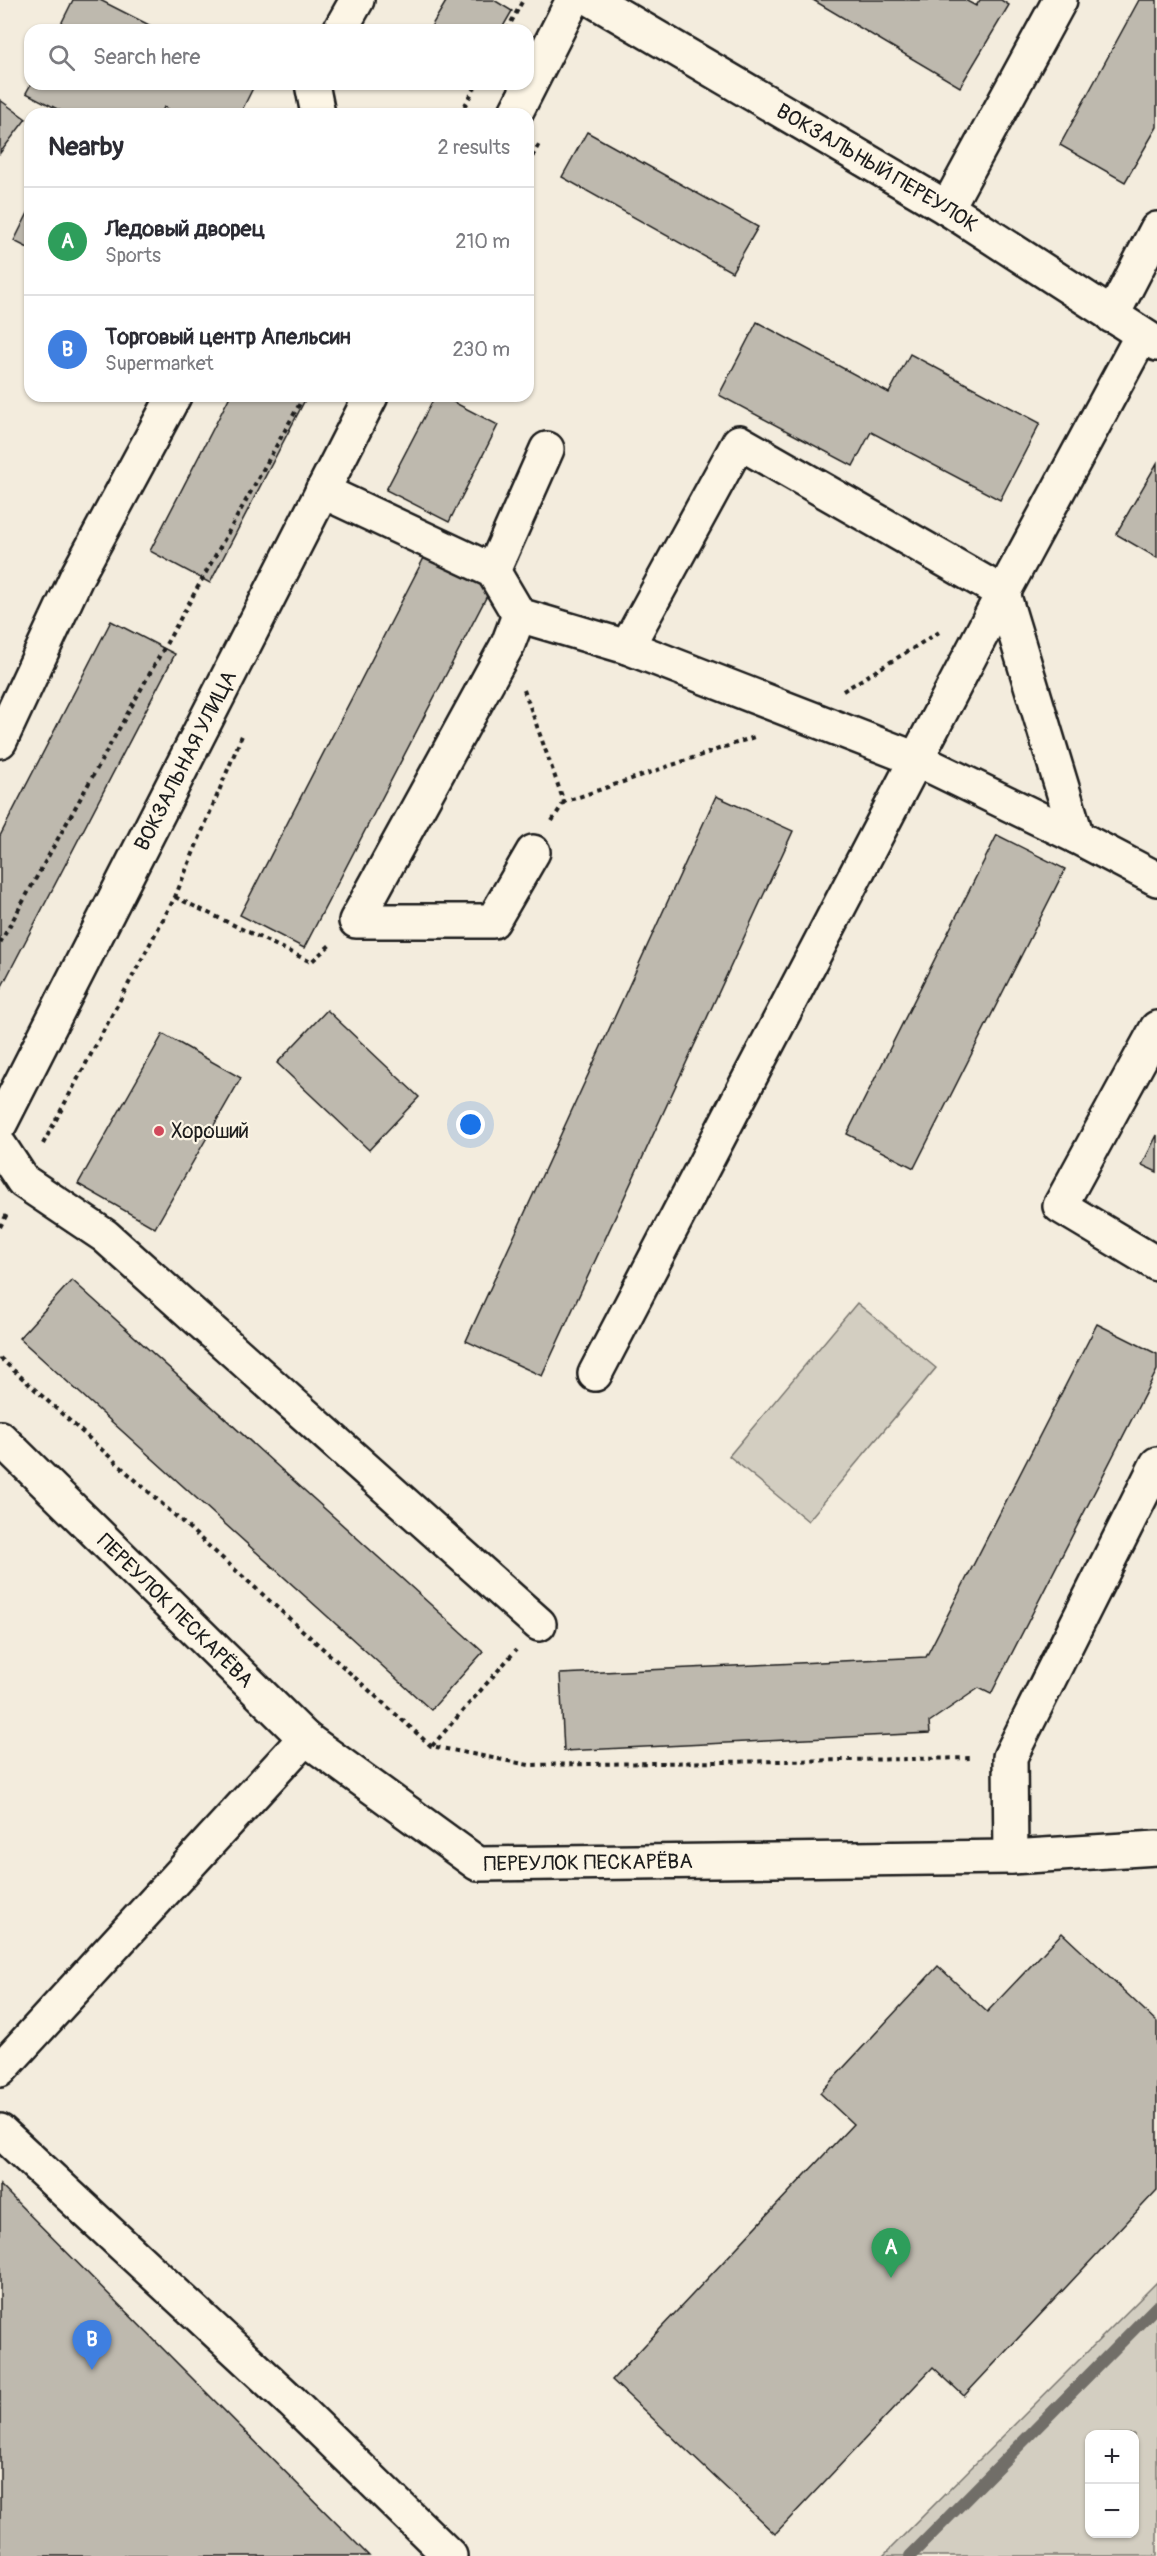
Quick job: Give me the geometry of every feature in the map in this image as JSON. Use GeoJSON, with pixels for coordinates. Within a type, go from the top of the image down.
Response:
{"type":"FeatureCollection","features":[{"type":"Feature","properties":{"kind":"street"},"geometry":{"type":"LineString","coordinates":[[343,24],[357,0]]}},
{"type":"Feature","properties":{"kind":"street"},"geometry":{"type":"LineString","coordinates":[[534,77],[573,0]]}},
{"type":"Feature","properties":{"kind":"street","name":"ВОКЗАЛЬНЫЙ ПЕРЕУЛОК"},"geometry":{"type":"LineString","coordinates":[[593,0],[947,208],[1150,340]]}},
{"type":"Feature","properties":{"kind":"street"},"geometry":{"type":"LineString","coordinates":[[947,208],[1060,0]]}},
{"type":"Feature","properties":{"kind":"street"},"geometry":{"type":"LineString","coordinates":[[313,90],[317,108]]}},
{"type":"Feature","properties":{"kind":"street"},"geometry":{"type":"LineString","coordinates":[[518,108],[527,90]]}},
{"type":"Feature","properties":{"kind":"street"},"geometry":{"type":"LineString","coordinates":[[1112,316],[1157,229]]}},
{"type":"Feature","properties":{"kind":"street"},"geometry":{"type":"LineString","coordinates":[[596,1374],[1003,593],[1150,340]]}},
{"type":"Feature","properties":{"kind":"street"},"geometry":{"type":"LineString","coordinates":[[0,741],[77,576],[171,402]]}},
{"type":"Feature","properties":{"kind":"street","name":"ВОКЗАЛЬНАЯ УЛИЦА"},"geometry":{"type":"LineString","coordinates":[[0,1124],[368,402]]}},
{"type":"Feature","properties":{"kind":"street"},"geometry":{"type":"LineString","coordinates":[[627,647],[739,442],[1003,593],[1077,837]]}},
{"type":"Feature","properties":{"kind":"street"},"geometry":{"type":"LineString","coordinates":[[493,571],[547,450]]}},
{"type":"Feature","properties":{"kind":"street"},"geometry":{"type":"LineString","coordinates":[[322,491],[493,571],[519,615],[627,647],[916,759],[1077,837],[1157,879]]}},
{"type":"Feature","properties":{"kind":"street"},"geometry":{"type":"LineString","coordinates":[[519,615],[508,644],[356,921],[493,921],[533,852]]}},
{"type":"Feature","properties":{"kind":"street"},"geometry":{"type":"LineString","coordinates":[[1157,1028],[1060,1206],[1157,1264]]}},
{"type":"Feature","properties":{"kind":"street"},"geometry":{"type":"LineString","coordinates":[[0,1146],[23,1181],[105,1236],[538,1624]]}},
{"type":"Feature","properties":{"kind":"street","name":"ПЕРЕУЛОК ПЕСКАРЁВА"},"geometry":{"type":"LineString","coordinates":[[0,1438],[305,1738],[478,1864],[1011,1857],[1157,1848]]}},
{"type":"Feature","properties":{"kind":"street"},"geometry":{"type":"LineString","coordinates":[[1011,1857],[1010,1757],[1157,1464]]}},
{"type":"Feature","properties":{"kind":"street"},"geometry":{"type":"LineString","coordinates":[[0,2070],[305,1738]]}},
{"type":"Feature","properties":{"kind":"street"},"geometry":{"type":"LineString","coordinates":[[0,2131],[292,2402],[450,2556]]}},
{"type":"Feature","properties":{"kind":"path"},"geometry":{"type":"LineString","coordinates":[[510,24],[524,0]]}},
{"type":"Feature","properties":{"kind":"path"},"geometry":{"type":"LineString","coordinates":[[463,108],[474,90]]}},
{"type":"Feature","properties":{"kind":"path"},"geometry":{"type":"LineString","coordinates":[[0,943],[301,402]]}},
{"type":"Feature","properties":{"kind":"path"},"geometry":{"type":"LineString","coordinates":[[0,1227],[175,897],[247,724]]}},
{"type":"Feature","properties":{"kind":"path"},"geometry":{"type":"LineString","coordinates":[[175,897],[311,962],[356,921]]}},
{"type":"Feature","properties":{"kind":"path"},"geometry":{"type":"LineString","coordinates":[[0,1358],[431,1746],[529,1765],[1010,1757]]}},
{"type":"Feature","properties":{"kind":"path"},"geometry":{"type":"LineString","coordinates":[[431,1746],[538,1624]]}},
{"type":"Feature","properties":{"kind":"shaded area"},"geometry":{"type":"Polygon","coordinates":[[[857,1303],[936,1368],[808,1521],[729,1456],[857,1303]]]}},
{"type":"Feature","properties":{"kind":"shaded area"},"geometry":{"type":"Polygon","coordinates":[[[1157,2282],[1157,2556],[883,2556],[1157,2282]]]}},
{"type":"Feature","properties":{"kind":"building"},"geometry":{"type":"Polygon","coordinates":[[[73,0],[100,0],[147,24],[61,24],[73,0]]]}},
{"type":"Feature","properties":{"kind":"building"},"geometry":{"type":"Polygon","coordinates":[[[447,0],[494,0],[512,11],[504,24],[433,24],[447,0]]]}},
{"type":"Feature","properties":{"kind":"building"},"geometry":{"type":"Polygon","coordinates":[[[813,0],[965,0],[976,6],[980,0],[1001,0],[1009,5],[960,87],[813,0]]]}},
{"type":"Feature","properties":{"kind":"building"},"geometry":{"type":"Polygon","coordinates":[[[1139,0],[1157,0],[1157,127],[1125,182],[1060,145],[1139,0]]]}},
{"type":"Feature","properties":{"kind":"building"},"geometry":{"type":"Polygon","coordinates":[[[28,90],[252,90],[243,108],[55,108],[26,93],[28,90]]]}},
{"type":"Feature","properties":{"kind":"building"},"geometry":{"type":"Polygon","coordinates":[[[0,100],[24,118],[24,122],[0,153],[0,100]]]}},
{"type":"Feature","properties":{"kind":"building"},"geometry":{"type":"Polygon","coordinates":[[[587,132],[758,227],[732,272],[562,177],[587,132]]]}},
{"type":"Feature","properties":{"kind":"building"},"geometry":{"type":"Polygon","coordinates":[[[24,221],[24,246],[14,241],[24,221]]]}},
{"type":"Feature","properties":{"kind":"building"},"geometry":{"type":"Polygon","coordinates":[[[757,322],[889,393],[910,354],[1040,423],[1000,500],[871,432],[853,466],[719,395],[757,322]]]}},
{"type":"Feature","properties":{"kind":"building"},"geometry":{"type":"Polygon","coordinates":[[[227,402],[304,402],[210,583],[150,551],[227,402]]]}},
{"type":"Feature","properties":{"kind":"building"},"geometry":{"type":"Polygon","coordinates":[[[432,402],[454,402],[498,425],[449,522],[386,490],[432,402]]]}},
{"type":"Feature","properties":{"kind":"building"},"geometry":{"type":"Polygon","coordinates":[[[1157,463],[1157,558],[1116,534],[1157,463]]]}},
{"type":"Feature","properties":{"kind":"building"},"geometry":{"type":"Polygon","coordinates":[[[427,552],[492,586],[304,948],[240,915],[427,552]]]}},
{"type":"Feature","properties":{"kind":"building"},"geometry":{"type":"Polygon","coordinates":[[[111,621],[175,654],[0,990],[0,836],[111,621]]]}},
{"type":"Feature","properties":{"kind":"building"},"geometry":{"type":"Polygon","coordinates":[[[716,796],[793,831],[542,1376],[466,1341],[716,796]]]}},
{"type":"Feature","properties":{"kind":"building"},"geometry":{"type":"Polygon","coordinates":[[[997,835],[1065,869],[914,1168],[847,1134],[997,835]]]}},
{"type":"Feature","properties":{"kind":"building"},"geometry":{"type":"Polygon","coordinates":[[[327,1010],[419,1097],[369,1150],[277,1063],[327,1010]]]}},
{"type":"Feature","properties":{"kind":"building","name":"Хороший"},"geometry":{"type":"Polygon","coordinates":[[[163,1034],[241,1078],[155,1228],[78,1184],[163,1034]]]}},
{"type":"Feature","properties":{"kind":"building"},"geometry":{"type":"Polygon","coordinates":[[[1157,1135],[1157,1172],[1142,1165],[1157,1135]]]}},
{"type":"Feature","properties":{"kind":"building"},"geometry":{"type":"Polygon","coordinates":[[[72,1280],[483,1652],[431,1710],[19,1338],[72,1280]]]}},
{"type":"Feature","properties":{"kind":"building"},"geometry":{"type":"Polygon","coordinates":[[[1097,1324],[1157,1354],[1157,1370],[991,1694],[979,1688],[929,1722],[930,1733],[564,1751],[560,1674],[926,1657],[1097,1324]]]}},
{"type":"Feature","properties":{"kind":"building"},"geometry":{"type":"Polygon","coordinates":[[[1062,1933],[1157,2022],[1157,2190],[964,2396],[933,2367],[775,2534],[612,2380],[853,2124],[820,2093],[938,1966],[987,2012],[1062,1933]]]}},
{"type":"Feature","properties":{"kind":"building"},"geometry":{"type":"Polygon","coordinates":[[[0,2185],[369,2556],[0,2556],[0,2185]]]}},
{"type":"Feature","properties":{"kind":"waterway"},"geometry":{"type":"LineString","coordinates":[[910,2556],[1157,2306]]}},
{"type":"Feature","properties":{"kind":"place","name":"Хороший"},"geometry":{"type":"Point","coordinates":[159,1131]}},
{"type":"Feature","properties":{"kind":"place","name":"Ледовый дворец"},"geometry":{"type":"Point","coordinates":[891,2278]}},
{"type":"Feature","properties":{"kind":"place","name":"Торговый центр Апельсин"},"geometry":{"type":"Point","coordinates":[92,2370]}}]}
